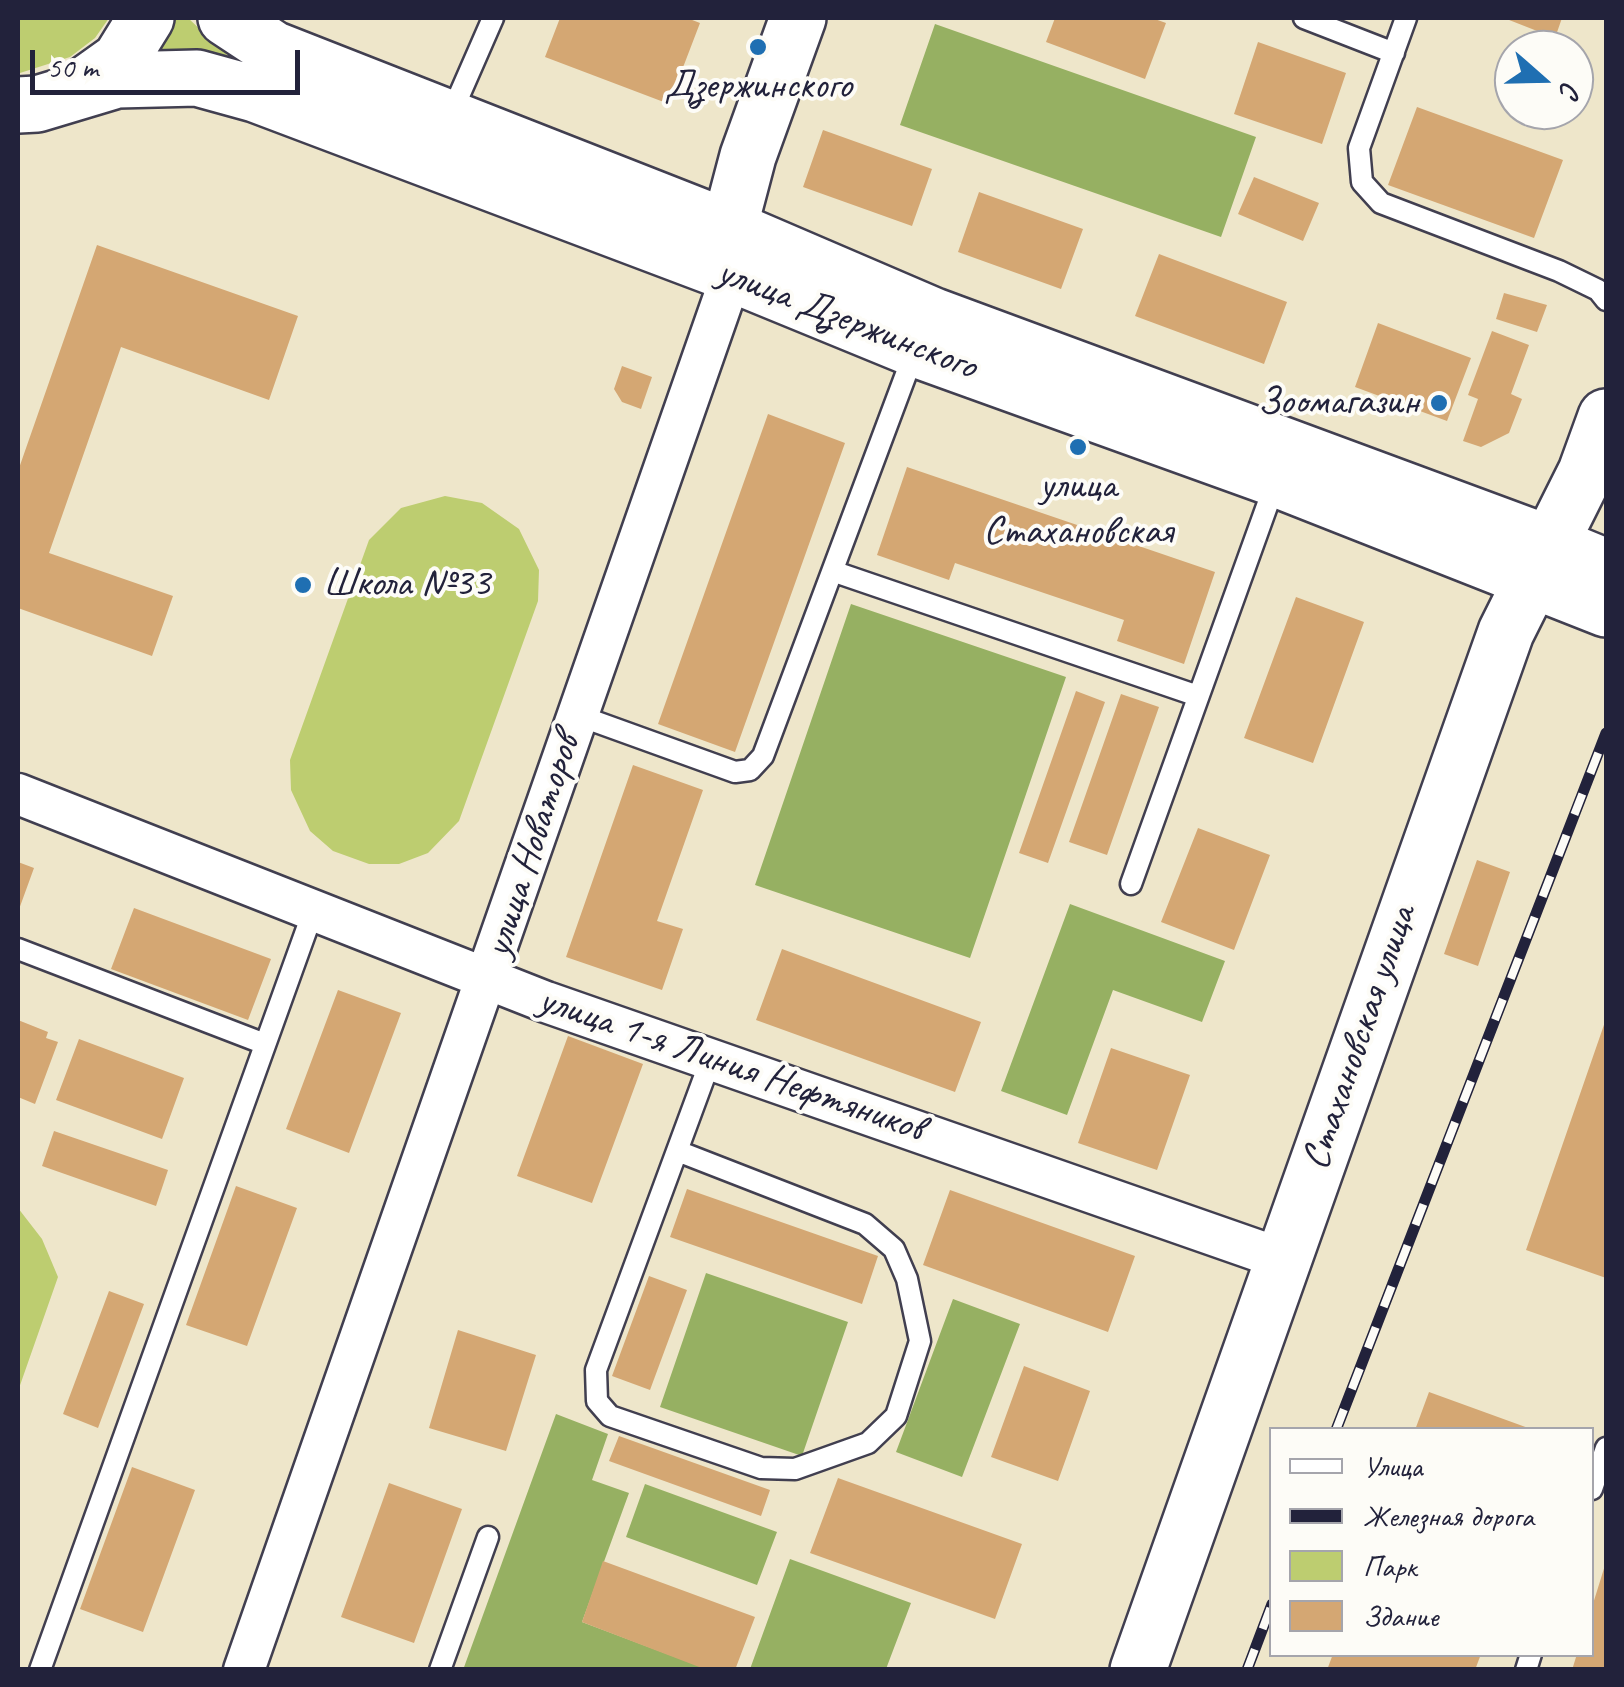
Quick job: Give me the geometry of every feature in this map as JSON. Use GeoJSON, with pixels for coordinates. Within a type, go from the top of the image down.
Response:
{"type":"FeatureCollection","features":[{"type":"Feature","properties":{"kind":"main road","name":"улица Дзержинского"},"geometry":{"type":"LineString","coordinates":[[44,105],[120,60],[146,18]]}},
{"type":"Feature","properties":{"kind":"main road","name":"улица Дзержинского"},"geometry":{"type":"LineString","coordinates":[[226,18],[273,49],[448,121],[731,251],[915,350],[1276,479],[1541,562],[1606,567]]}},
{"type":"Feature","properties":{"kind":"main road","name":"улица Новаторов"},"geometry":{"type":"LineString","coordinates":[[731,251],[748,156],[798,18]]}},
{"type":"Feature","properties":{"kind":"main road","name":"улица Дзержинского"},"geometry":{"type":"LineString","coordinates":[[44,105],[118,80],[196,78],[241,90],[934,316],[1541,562],[1606,609]]}},
{"type":"Feature","properties":{"kind":"main road","name":"Стахановская улица"},"geometry":{"type":"LineString","coordinates":[[1138,1670],[1506,632],[1586,472],[1606,416]]}},
{"type":"Feature","properties":{"kind":"street","name":"улица Новаторов"},"geometry":{"type":"LineString","coordinates":[[244,1670],[489,978],[731,251]]}},
{"type":"Feature","properties":{"kind":"street","name":"улица 1-я Линия Нефтяников"},"geometry":{"type":"LineString","coordinates":[[18,794],[489,978],[1282,1259]]}},
{"type":"Feature","properties":{"kind":"lane"},"geometry":{"type":"LineString","coordinates":[[448,121],[493,18]]}},
{"type":"Feature","properties":{"kind":"lane"},"geometry":{"type":"LineString","coordinates":[[1304,18],[1394,52]]}},
{"type":"Feature","properties":{"kind":"lane"},"geometry":{"type":"LineString","coordinates":[[1406,18],[1360,148],[1362,182],[1381,203],[1559,271],[1598,290],[1606,300]]}},
{"type":"Feature","properties":{"kind":"lane"},"geometry":{"type":"LineString","coordinates":[[577,715],[735,772],[750,770],[763,756],[915,350]]}},
{"type":"Feature","properties":{"kind":"lane"},"geometry":{"type":"LineString","coordinates":[[1131,884],[1276,479]]}},
{"type":"Feature","properties":{"kind":"lane"},"geometry":{"type":"LineString","coordinates":[[835,572],[1198,696]]}},
{"type":"Feature","properties":{"kind":"lane"},"geometry":{"type":"LineString","coordinates":[[40,1670],[314,909]]}},
{"type":"Feature","properties":{"kind":"lane"},"geometry":{"type":"LineString","coordinates":[[18,949],[265,1044]]}},
{"type":"Feature","properties":{"kind":"lane"},"geometry":{"type":"LineString","coordinates":[[680,1152],[866,1224],[894,1248],[908,1280],[920,1341],[896,1416],[868,1443],[795,1468],[761,1468],[610,1416],[597,1401],[596,1370],[680,1152],[710,1058]]}},
{"type":"Feature","properties":{"kind":"lane"},"geometry":{"type":"LineString","coordinates":[[1594,1483],[1606,1448]]}},
{"type":"Feature","properties":{"kind":"lane"},"geometry":{"type":"LineString","coordinates":[[440,1670],[488,1537]]}},
{"type":"Feature","properties":{"kind":"green space"},"geometry":{"type":"Polygon","coordinates":[[[18,18],[109,18],[95,38],[70,57],[20,73],[18,18]]]}},
{"type":"Feature","properties":{"kind":"green space"},"geometry":{"type":"Polygon","coordinates":[[[164,18],[188,18],[238,65],[136,61],[164,18]]]}},
{"type":"Feature","properties":{"kind":"green space"},"geometry":{"type":"Polygon","coordinates":[[[935,24],[1256,137],[1221,237],[900,125],[935,24]]]}},
{"type":"Feature","properties":{"kind":"green space"},"geometry":{"type":"Polygon","coordinates":[[[445,496],[482,503],[519,529],[539,570],[538,601],[459,821],[428,853],[399,864],[369,864],[333,851],[310,831],[291,790],[290,760],[369,540],[401,508],[445,496]]]}},
{"type":"Feature","properties":{"kind":"green space"},"geometry":{"type":"Polygon","coordinates":[[[851,604],[1066,677],[970,958],[755,885],[851,604]]]}},
{"type":"Feature","properties":{"kind":"green space"},"geometry":{"type":"Polygon","coordinates":[[[1070,904],[1225,961],[1202,1022],[1113,990],[1067,1115],[1001,1091],[1070,904]]]}},
{"type":"Feature","properties":{"kind":"green space"},"geometry":{"type":"Polygon","coordinates":[[[18,1208],[42,1239],[58,1277],[18,1391],[18,1208]]]}},
{"type":"Feature","properties":{"kind":"green space"},"geometry":{"type":"Polygon","coordinates":[[[706,1273],[848,1322],[802,1456],[660,1407],[706,1273]]]}},
{"type":"Feature","properties":{"kind":"green space"},"geometry":{"type":"Polygon","coordinates":[[[953,1299],[1020,1324],[962,1477],[896,1452],[953,1299]]]}},
{"type":"Feature","properties":{"kind":"green space"},"geometry":{"type":"Polygon","coordinates":[[[556,1414],[608,1434],[592,1480],[629,1493],[582,1622],[707,1669],[463,1670],[556,1414]]]}},
{"type":"Feature","properties":{"kind":"green space"},"geometry":{"type":"Polygon","coordinates":[[[645,1484],[777,1532],[757,1585],[626,1537],[645,1484]]]}},
{"type":"Feature","properties":{"kind":"green space"},"geometry":{"type":"Polygon","coordinates":[[[790,1559],[911,1603],[886,1669],[750,1669],[790,1559]]]}},
{"type":"Feature","properties":{"kind":"building"},"geometry":{"type":"Polygon","coordinates":[[[560,18],[687,18],[700,23],[669,104],[545,57],[560,18]]]}},
{"type":"Feature","properties":{"kind":"building"},"geometry":{"type":"Polygon","coordinates":[[[1055,18],[1152,18],[1166,23],[1145,79],[1046,42],[1055,18]]]}},
{"type":"Feature","properties":{"kind":"building"},"geometry":{"type":"Polygon","coordinates":[[[1504,18],[1562,18],[1558,30],[1535,30],[1504,18]]]}},
{"type":"Feature","properties":{"kind":"building"},"geometry":{"type":"Polygon","coordinates":[[[1258,42],[1346,73],[1322,144],[1234,114],[1258,42]]]}},
{"type":"Feature","properties":{"kind":"building"},"geometry":{"type":"Polygon","coordinates":[[[1417,107],[1563,160],[1534,238],[1388,185],[1417,107]]]}},
{"type":"Feature","properties":{"kind":"building"},"geometry":{"type":"Polygon","coordinates":[[[823,130],[932,169],[912,226],[803,187],[823,130]]]}},
{"type":"Feature","properties":{"kind":"building"},"geometry":{"type":"Polygon","coordinates":[[[1254,177],[1319,203],[1303,241],[1238,214],[1254,177]]]}},
{"type":"Feature","properties":{"kind":"building"},"geometry":{"type":"Polygon","coordinates":[[[979,192],[1083,229],[1061,289],[958,252],[979,192]]]}},
{"type":"Feature","properties":{"kind":"building"},"geometry":{"type":"Polygon","coordinates":[[[97,245],[298,316],[269,400],[121,347],[49,553],[173,596],[152,656],[18,608],[18,471],[97,245]]]}},
{"type":"Feature","properties":{"kind":"building"},"geometry":{"type":"Polygon","coordinates":[[[1159,254],[1287,302],[1264,364],[1135,316],[1159,254]]]}},
{"type":"Feature","properties":{"kind":"building"},"geometry":{"type":"Polygon","coordinates":[[[1504,293],[1547,305],[1537,332],[1496,319],[1504,293]]]}},
{"type":"Feature","properties":{"kind":"building"},"geometry":{"type":"Polygon","coordinates":[[[1378,323],[1471,358],[1447,421],[1355,387],[1378,323]]]}},
{"type":"Feature","properties":{"kind":"building"},"geometry":{"type":"Polygon","coordinates":[[[1492,331],[1529,345],[1511,394],[1522,399],[1509,433],[1481,447],[1463,441],[1478,399],[1468,395],[1492,331]]]}},
{"type":"Feature","properties":{"kind":"building"},"geometry":{"type":"Polygon","coordinates":[[[622,366],[652,377],[641,409],[622,402],[614,389],[622,366]]]}},
{"type":"Feature","properties":{"kind":"building"},"geometry":{"type":"Polygon","coordinates":[[[768,414],[845,443],[735,752],[658,724],[768,414]]]}},
{"type":"Feature","properties":{"kind":"building"},"geometry":{"type":"Polygon","coordinates":[[[907,467],[1215,572],[1184,664],[1117,641],[1124,620],[955,563],[949,580],[877,555],[907,467]]]}},
{"type":"Feature","properties":{"kind":"building"},"geometry":{"type":"Polygon","coordinates":[[[1296,597],[1364,622],[1313,763],[1244,738],[1296,597]]]}},
{"type":"Feature","properties":{"kind":"building"},"geometry":{"type":"Polygon","coordinates":[[[1076,691],[1105,702],[1048,863],[1019,853],[1076,691]]]}},
{"type":"Feature","properties":{"kind":"building"},"geometry":{"type":"Polygon","coordinates":[[[1121,694],[1159,707],[1107,855],[1069,842],[1121,694]]]}},
{"type":"Feature","properties":{"kind":"building"},"geometry":{"type":"Polygon","coordinates":[[[633,765],[703,790],[657,921],[683,929],[662,990],[566,957],[633,765]]]}},
{"type":"Feature","properties":{"kind":"building"},"geometry":{"type":"Polygon","coordinates":[[[1198,828],[1270,855],[1234,950],[1161,922],[1198,828]]]}},
{"type":"Feature","properties":{"kind":"building"},"geometry":{"type":"Polygon","coordinates":[[[1477,860],[1510,872],[1478,966],[1444,954],[1477,860]]]}},
{"type":"Feature","properties":{"kind":"building"},"geometry":{"type":"Polygon","coordinates":[[[18,862],[34,868],[18,912],[18,862]]]}},
{"type":"Feature","properties":{"kind":"building"},"geometry":{"type":"Polygon","coordinates":[[[134,908],[271,959],[248,1020],[111,969],[134,908]]]}},
{"type":"Feature","properties":{"kind":"building"},"geometry":{"type":"Polygon","coordinates":[[[782,949],[981,1022],[955,1092],[756,1020],[782,949]]]}},
{"type":"Feature","properties":{"kind":"building"},"geometry":{"type":"Polygon","coordinates":[[[338,990],[401,1013],[349,1153],[286,1129],[338,990]]]}},
{"type":"Feature","properties":{"kind":"building"},"geometry":{"type":"Polygon","coordinates":[[[1606,1019],[1606,1278],[1526,1250],[1606,1019]]]}},
{"type":"Feature","properties":{"kind":"building"},"geometry":{"type":"Polygon","coordinates":[[[18,1020],[48,1032],[46,1038],[58,1042],[35,1104],[18,1097],[18,1020]]]}},
{"type":"Feature","properties":{"kind":"building"},"geometry":{"type":"Polygon","coordinates":[[[568,1036],[643,1064],[592,1203],[517,1176],[568,1036]]]}},
{"type":"Feature","properties":{"kind":"building"},"geometry":{"type":"Polygon","coordinates":[[[79,1039],[184,1078],[162,1139],[56,1100],[79,1039]]]}},
{"type":"Feature","properties":{"kind":"building"},"geometry":{"type":"Polygon","coordinates":[[[1111,1048],[1190,1075],[1157,1170],[1078,1143],[1111,1048]]]}},
{"type":"Feature","properties":{"kind":"building"},"geometry":{"type":"Polygon","coordinates":[[[54,1131],[168,1170],[156,1206],[42,1166],[54,1131]]]}},
{"type":"Feature","properties":{"kind":"building"},"geometry":{"type":"Polygon","coordinates":[[[236,1186],[297,1208],[247,1346],[186,1325],[236,1186]]]}},
{"type":"Feature","properties":{"kind":"building"},"geometry":{"type":"Polygon","coordinates":[[[687,1189],[878,1256],[862,1304],[670,1237],[687,1189]]]}},
{"type":"Feature","properties":{"kind":"building"},"geometry":{"type":"Polygon","coordinates":[[[950,1190],[1135,1256],[1108,1332],[923,1265],[950,1190]]]}},
{"type":"Feature","properties":{"kind":"building"},"geometry":{"type":"Polygon","coordinates":[[[649,1276],[687,1290],[650,1390],[612,1376],[649,1276]]]}},
{"type":"Feature","properties":{"kind":"building"},"geometry":{"type":"Polygon","coordinates":[[[109,1291],[144,1304],[98,1428],[63,1414],[109,1291]]]}},
{"type":"Feature","properties":{"kind":"building"},"geometry":{"type":"Polygon","coordinates":[[[458,1330],[536,1355],[506,1451],[429,1428],[458,1330]]]}},
{"type":"Feature","properties":{"kind":"building"},"geometry":{"type":"Polygon","coordinates":[[[1024,1366],[1090,1391],[1058,1481],[991,1457],[1024,1366]]]}},
{"type":"Feature","properties":{"kind":"building"},"geometry":{"type":"Polygon","coordinates":[[[1429,1392],[1525,1427],[1416,1427],[1429,1392]]]}},
{"type":"Feature","properties":{"kind":"building"},"geometry":{"type":"Polygon","coordinates":[[[619,1436],[770,1490],[761,1516],[609,1461],[619,1436]]]}},
{"type":"Feature","properties":{"kind":"building"},"geometry":{"type":"Polygon","coordinates":[[[132,1467],[195,1490],[143,1632],[80,1609],[132,1467]]]}},
{"type":"Feature","properties":{"kind":"building"},"geometry":{"type":"Polygon","coordinates":[[[838,1478],[1022,1544],[995,1619],[810,1553],[838,1478]]]}},
{"type":"Feature","properties":{"kind":"building"},"geometry":{"type":"Polygon","coordinates":[[[389,1483],[462,1509],[414,1643],[341,1617],[389,1483]]]}},
{"type":"Feature","properties":{"kind":"building"},"geometry":{"type":"Polygon","coordinates":[[[603,1561],[755,1617],[735,1670],[707,1670],[582,1622],[603,1561]]]}},
{"type":"Feature","properties":{"kind":"building"},"geometry":{"type":"Polygon","coordinates":[[[1606,1562],[1606,1670],[1572,1670],[1576,1657],[1594,1657],[1594,1601],[1606,1562]]]}},
{"type":"Feature","properties":{"kind":"building"},"geometry":{"type":"Polygon","coordinates":[[[1332,1657],[1480,1657],[1475,1670],[1327,1670],[1332,1657]]]}},
{"type":"Feature","properties":{"kind":"railway"},"geometry":{"type":"LineString","coordinates":[[1337,1427],[1606,733]]}},
{"type":"Feature","properties":{"kind":"railway"},"geometry":{"type":"LineString","coordinates":[[1247,1670],[1269,1612]]}},
{"type":"Feature","properties":{"kind":"place","name":"Дзержинского"},"geometry":{"type":"Point","coordinates":[758,47]}},
{"type":"Feature","properties":{"kind":"place","name":"Зоомагазин"},"geometry":{"type":"Point","coordinates":[1439,403]}},
{"type":"Feature","properties":{"kind":"place","name":"улица Стахановская"},"geometry":{"type":"Point","coordinates":[1078,447]}},
{"type":"Feature","properties":{"kind":"place","name":"Школа №33"},"geometry":{"type":"Point","coordinates":[303,585]}}]}
